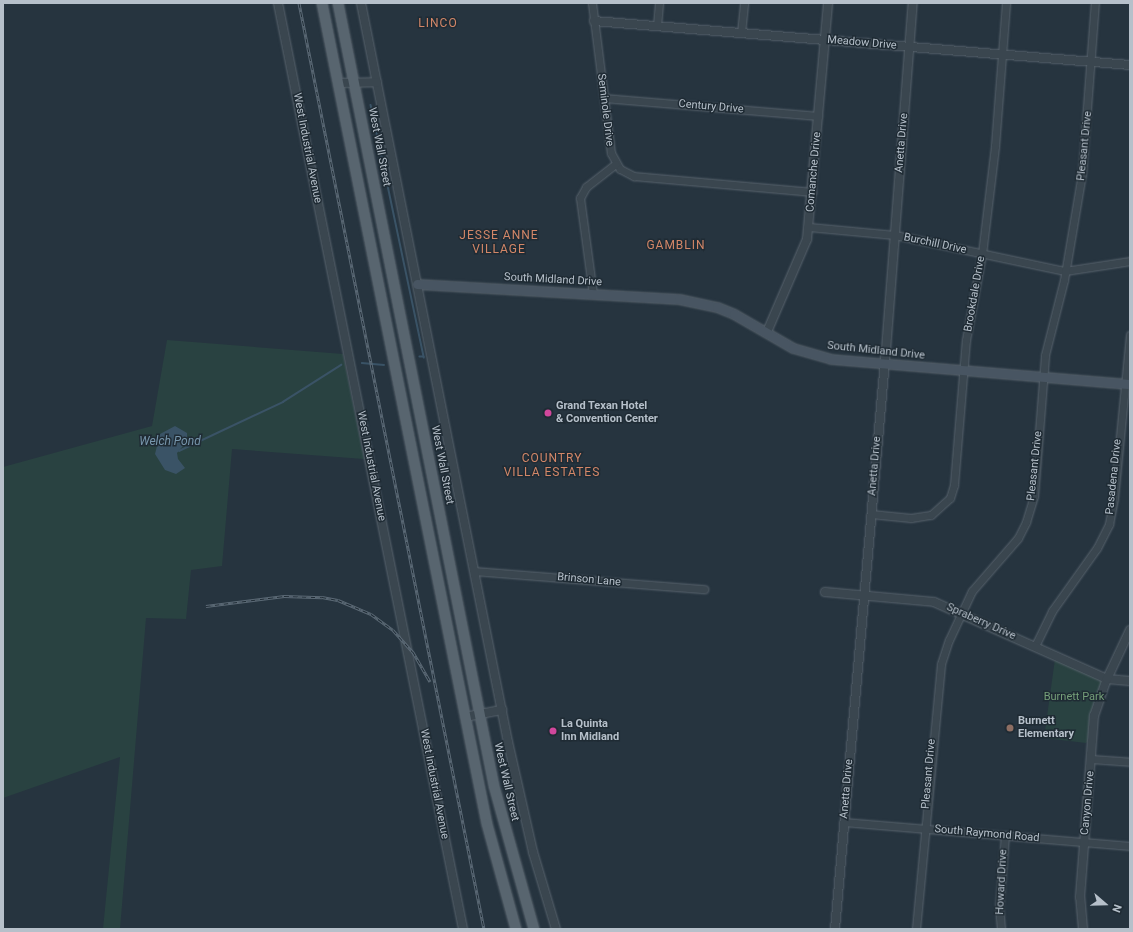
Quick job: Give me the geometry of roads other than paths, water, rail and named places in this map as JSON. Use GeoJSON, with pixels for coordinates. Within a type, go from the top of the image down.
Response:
{"type":"FeatureCollection","features":[{"type":"Feature","properties":{"kind":"main road"},"geometry":{"type":"LineString","coordinates":[[322,3],[487,824],[516,929]]}},
{"type":"Feature","properties":{"kind":"main road","name":"West Wall Street"},"geometry":{"type":"LineString","coordinates":[[338,3],[478,714],[506,834],[534,929]]}},
{"type":"Feature","properties":{"kind":"main road","name":"South Midland Drive"},"geometry":{"type":"LineString","coordinates":[[417,284],[593,294],[699,302],[734,314],[793,348],[814,356],[884,364],[1127,384]]}},
{"type":"Feature","properties":{"kind":"street","name":"West Industrial Avenue"},"geometry":{"type":"LineString","coordinates":[[278,3],[463,929]]}},
{"type":"Feature","properties":{"kind":"street","name":"West Wall Street"},"geometry":{"type":"LineString","coordinates":[[361,3],[502,710],[533,852],[556,929]]}},
{"type":"Feature","properties":{"kind":"street","name":"Seminole Drive"},"geometry":{"type":"LineString","coordinates":[[592,3],[611,154],[615,164]]}},
{"type":"Feature","properties":{"kind":"street"},"geometry":{"type":"LineString","coordinates":[[658,26],[659,3]]}},
{"type":"Feature","properties":{"kind":"street"},"geometry":{"type":"LineString","coordinates":[[741,33],[744,3]]}},
{"type":"Feature","properties":{"kind":"street","name":"Comanche Drive"},"geometry":{"type":"LineString","coordinates":[[767,332],[807,239],[828,3]]}},
{"type":"Feature","properties":{"kind":"street","name":"Anetta Drive"},"geometry":{"type":"LineString","coordinates":[[835,929],[895,235],[913,3]]}},
{"type":"Feature","properties":{"kind":"street","name":"Brookdale Drive"},"geometry":{"type":"LineString","coordinates":[[871,514],[911,518],[931,515],[950,498],[954,485],[963,371],[982,254],[995,153],[1006,3]]}},
{"type":"Feature","properties":{"kind":"street","name":"Pleasant Drive"},"geometry":{"type":"LineString","coordinates":[[916,929],[938,678],[946,647],[961,612],[977,583],[1018,538],[1030,513],[1034,494],[1045,355],[1065,271],[1082,174],[1092,62],[1095,3]]}},
{"type":"Feature","properties":{"kind":"street","name":"Meadow Drive"},"geometry":{"type":"LineString","coordinates":[[594,21],[1130,65]]}},
{"type":"Feature","properties":{"kind":"street"},"geometry":{"type":"LineString","coordinates":[[338,83],[377,82]]}},
{"type":"Feature","properties":{"kind":"street","name":"Century Drive"},"geometry":{"type":"LineString","coordinates":[[604,98],[818,116]]}},
{"type":"Feature","properties":{"kind":"street"},"geometry":{"type":"LineString","coordinates":[[593,294],[580,198],[586,187],[615,164],[623,172],[634,176],[812,192]]}},
{"type":"Feature","properties":{"kind":"street","name":"Burchill Drive"},"geometry":{"type":"LineString","coordinates":[[809,227],[895,235],[1065,271],[1130,261]]}},
{"type":"Feature","properties":{"kind":"street","name":"Pasadena Drive"},"geometry":{"type":"LineString","coordinates":[[1035,646],[1052,611],[1097,548],[1109,524],[1114,498],[1127,384],[1130,335]]}},
{"type":"Feature","properties":{"kind":"street","name":"Brinson Lane"},"geometry":{"type":"LineString","coordinates":[[474,571],[704,589]]}},
{"type":"Feature","properties":{"kind":"street","name":"Spraberry Drive"},"geometry":{"type":"LineString","coordinates":[[825,592],[926,600],[961,612],[1107,679],[1130,681]]}},
{"type":"Feature","properties":{"kind":"street","name":"Canyon Drive"},"geometry":{"type":"LineString","coordinates":[[1083,929],[1080,897],[1094,716],[1107,679],[1130,630]]}},
{"type":"Feature","properties":{"kind":"street"},"geometry":{"type":"LineString","coordinates":[[465,717],[502,710]]}},
{"type":"Feature","properties":{"kind":"street"},"geometry":{"type":"LineString","coordinates":[[1091,759],[1130,762]]}},
{"type":"Feature","properties":{"kind":"street","name":"South Raymond Road"},"geometry":{"type":"LineString","coordinates":[[844,822],[1130,846]]}},
{"type":"Feature","properties":{"kind":"street","name":"Howard Drive"},"geometry":{"type":"LineString","coordinates":[[1002,929],[999,908],[1005,835]]}},
{"type":"Feature","properties":{"kind":"water","name":"Welch Pond"},"geometry":{"type":"Polygon","coordinates":[[[175,426],[187,433],[187,441],[177,453],[178,459],[185,468],[176,474],[165,470],[155,454],[160,434],[175,426]]]}},
{"type":"Feature","properties":{"kind":"waterway"},"geometry":{"type":"LineString","coordinates":[[371,105],[424,357],[420,357]]}},
{"type":"Feature","properties":{"kind":"waterway"},"geometry":{"type":"LineString","coordinates":[[362,363],[384,365]]}},
{"type":"Feature","properties":{"kind":"waterway"},"geometry":{"type":"LineString","coordinates":[[179,451],[283,402],[341,365]]}},
{"type":"Feature","properties":{"kind":"railway"},"geometry":{"type":"LineString","coordinates":[[299,3],[484,929]]}},
{"type":"Feature","properties":{"kind":"railway"},"geometry":{"type":"LineString","coordinates":[[206,606],[284,596],[322,597],[338,600],[371,614],[393,630],[413,652],[430,681]]}},
{"type":"Feature","properties":{"kind":"place","name":"Grand Texan Hotel & Convention Center"},"geometry":{"type":"Point","coordinates":[548,413]}},
{"type":"Feature","properties":{"kind":"place","name":"Burnett Elementary"},"geometry":{"type":"Point","coordinates":[1010,728]}},
{"type":"Feature","properties":{"kind":"place","name":"La Quinta Inn Midland"},"geometry":{"type":"Point","coordinates":[553,731]}},
{"type":"Feature","properties":{"kind":"district","name":"LINCO"},"geometry":{"type":"Point","coordinates":[438,24]}},
{"type":"Feature","properties":{"kind":"district","name":"JESSE ANNE VILLAGE"},"geometry":{"type":"Point","coordinates":[499,243]}},
{"type":"Feature","properties":{"kind":"district","name":"GAMBLIN"},"geometry":{"type":"Point","coordinates":[676,246]}},
{"type":"Feature","properties":{"kind":"district","name":"COUNTRY VILLA ESTATES"},"geometry":{"type":"Point","coordinates":[552,466]}},
{"type":"Feature","properties":{"kind":"park label","name":"Burnett Park"},"geometry":{"type":"Point","coordinates":[1074,697]}}]}
